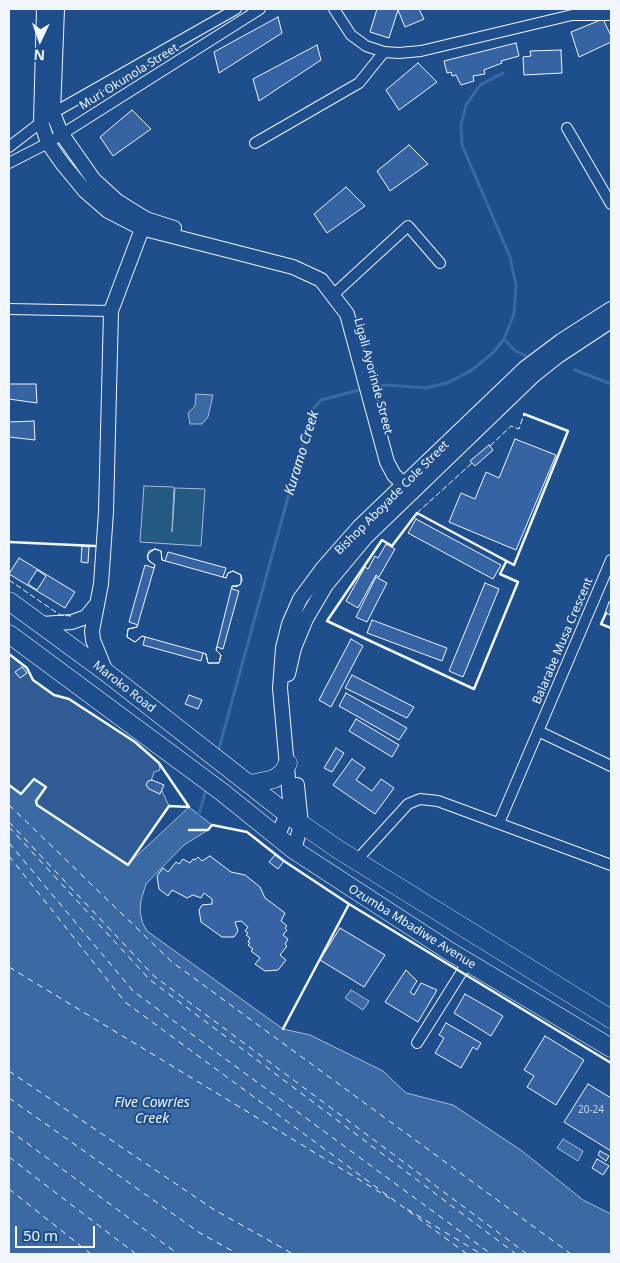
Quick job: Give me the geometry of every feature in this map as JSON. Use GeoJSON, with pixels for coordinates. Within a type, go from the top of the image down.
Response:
{"type":"FeatureCollection","features":[{"type":"Feature","properties":{"kind":"highway","name":"Maroko Road"},"geometry":{"type":"LineString","coordinates":[[9,601],[107,673],[244,780]]}},
{"type":"Feature","properties":{"kind":"highway","name":"Maroko Road"},"geometry":{"type":"LineString","coordinates":[[9,634],[222,792]]}},
{"type":"Feature","properties":{"kind":"highway"},"geometry":{"type":"LineString","coordinates":[[244,780],[274,779],[288,763]]}},
{"type":"Feature","properties":{"kind":"highway","name":"Ozumba Mbadiwe Avenue"},"geometry":{"type":"LineString","coordinates":[[244,780],[294,819],[356,861],[611,1019]]}},
{"type":"Feature","properties":{"kind":"highway","name":"Ozumba Mbadiwe Avenue"},"geometry":{"type":"LineString","coordinates":[[222,792],[294,850],[468,962],[611,1048]]}},
{"type":"Feature","properties":{"kind":"street","name":"Ligali Ayorinde Street"},"geometry":{"type":"LineString","coordinates":[[44,9],[41,122],[48,142],[85,191],[108,210],[144,224],[293,268],[321,280],[337,291],[369,375],[374,398],[396,458],[410,486]]}},
{"type":"Feature","properties":{"kind":"street","name":"Ligali Ayorinde Street"},"geometry":{"type":"LineString","coordinates":[[57,9],[53,113],[61,133],[94,180],[144,224]]}},
{"type":"Feature","properties":{"kind":"street","name":"Muri Okunola Street"},"geometry":{"type":"LineString","coordinates":[[9,148],[53,113],[236,9]]}},
{"type":"Feature","properties":{"kind":"street","name":"Muri Okunola Street"},"geometry":{"type":"LineString","coordinates":[[9,163],[48,142],[260,9]]}},
{"type":"Feature","properties":{"kind":"street"},"geometry":{"type":"LineString","coordinates":[[334,9],[351,35],[366,46],[384,52],[421,50],[572,15],[611,15]]}},
{"type":"Feature","properties":{"kind":"street"},"geometry":{"type":"LineString","coordinates":[[255,143],[360,83],[384,52]]}},
{"type":"Feature","properties":{"kind":"street"},"geometry":{"type":"LineString","coordinates":[[567,128],[611,204]]}},
{"type":"Feature","properties":{"kind":"street"},"geometry":{"type":"LineString","coordinates":[[107,673],[93,640],[96,604],[101,584],[106,512],[111,311],[144,224]]}},
{"type":"Feature","properties":{"kind":"street"},"geometry":{"type":"LineString","coordinates":[[337,291],[408,226],[440,263]]}},
{"type":"Feature","properties":{"kind":"street"},"geometry":{"type":"LineString","coordinates":[[9,309],[111,311]]}},
{"type":"Feature","properties":{"kind":"street","name":"Bishop Aboyade Cole Street"},"geometry":{"type":"LineString","coordinates":[[294,850],[288,688],[290,661],[310,612],[345,561],[410,486],[524,368],[561,340],[611,309]]}},
{"type":"Feature","properties":{"kind":"street","name":"Bishop Aboyade Cole Street"},"geometry":{"type":"LineString","coordinates":[[294,819],[290,801],[280,688],[283,648],[289,624],[300,599],[323,568],[360,526],[410,486],[558,356],[611,321]]}},
{"type":"Feature","properties":{"kind":"street","name":"Balarabe Musa Crescent"},"geometry":{"type":"LineString","coordinates":[[499,823],[611,560]]}},
{"type":"Feature","properties":{"kind":"street"},"geometry":{"type":"LineString","coordinates":[[42,624],[58,624],[80,620],[86,617],[96,604]]}},
{"type":"Feature","properties":{"kind":"street"},"geometry":{"type":"LineString","coordinates":[[538,731],[611,766]]}},
{"type":"Feature","properties":{"kind":"street"},"geometry":{"type":"LineString","coordinates":[[356,861],[408,804],[420,799],[438,801],[611,865]]}},
{"type":"Feature","properties":{"kind":"street","name":"Bishop Aboyade Cole Street"},"geometry":{"type":"LineString","coordinates":[[277,837],[294,819]]}},
{"type":"Feature","properties":{"kind":"street"},"geometry":{"type":"LineString","coordinates":[[417,1043],[468,962]]}},
{"type":"Feature","properties":{"kind":"shaded area"},"geometry":{"type":"Polygon","coordinates":[[[144,486],[174,487],[172,532],[175,488],[205,489],[201,546],[140,542],[144,486]]]}},
{"type":"Feature","properties":{"kind":"shaded area"},"geometry":{"type":"Polygon","coordinates":[[[9,654],[27,668],[33,680],[54,695],[69,699],[135,742],[159,763],[160,770],[154,772],[150,784],[161,789],[169,806],[128,865],[37,805],[36,801],[46,787],[35,779],[21,794],[9,785],[9,654]]]}},
{"type":"Feature","properties":{"kind":"water"},"geometry":{"type":"Polygon","coordinates":[[[196,394],[213,395],[208,417],[202,424],[190,424],[188,413],[195,406],[196,394]]]}},
{"type":"Feature","properties":{"kind":"water","name":"Five Cowries Creek"},"geometry":{"type":"Polygon","coordinates":[[[34,779],[46,787],[36,801],[37,805],[128,864],[189,807],[212,825],[208,830],[184,845],[146,884],[141,900],[140,912],[147,931],[283,1029],[310,1035],[383,1071],[406,1093],[453,1105],[522,1151],[583,1200],[611,1214],[611,1254],[9,1254],[9,785],[21,794],[34,779]]]}},
{"type":"Feature","properties":{"kind":"water"},"geometry":{"type":"Polygon","coordinates":[[[351,990],[369,1001],[363,1010],[345,998],[351,990]]]}},
{"type":"Feature","properties":{"kind":"water"},"geometry":{"type":"Polygon","coordinates":[[[563,1139],[583,1151],[578,1161],[557,1148],[563,1139]]]}},
{"type":"Feature","properties":{"kind":"building"},"geometry":{"type":"Polygon","coordinates":[[[377,9],[419,9],[424,19],[405,27],[398,10],[389,38],[370,32],[377,9]]]}},
{"type":"Feature","properties":{"kind":"building"},"geometry":{"type":"Polygon","coordinates":[[[278,17],[282,33],[219,73],[214,52],[278,17]]]}},
{"type":"Feature","properties":{"kind":"building"},"geometry":{"type":"Polygon","coordinates":[[[603,19],[611,36],[611,42],[579,57],[571,32],[603,19]]]}},
{"type":"Feature","properties":{"kind":"building"},"geometry":{"type":"Polygon","coordinates":[[[516,43],[519,56],[501,61],[502,63],[484,70],[485,74],[473,76],[474,81],[461,85],[456,75],[452,76],[451,72],[447,73],[444,61],[516,43]]]}},
{"type":"Feature","properties":{"kind":"building"},"geometry":{"type":"Polygon","coordinates":[[[317,45],[321,60],[259,101],[253,79],[317,45]]]}},
{"type":"Feature","properties":{"kind":"building"},"geometry":{"type":"Polygon","coordinates":[[[561,50],[562,73],[524,75],[523,57],[531,56],[530,51],[561,50]]]}},
{"type":"Feature","properties":{"kind":"building"},"geometry":{"type":"Polygon","coordinates":[[[418,63],[437,82],[399,110],[386,90],[418,63]]]}},
{"type":"Feature","properties":{"kind":"building"},"geometry":{"type":"Polygon","coordinates":[[[132,110],[151,129],[113,156],[100,137],[132,110]]]}},
{"type":"Feature","properties":{"kind":"building"},"geometry":{"type":"Polygon","coordinates":[[[409,145],[428,164],[390,191],[377,171],[409,145]]]}},
{"type":"Feature","properties":{"kind":"building"},"geometry":{"type":"Polygon","coordinates":[[[346,187],[365,206],[327,233],[314,214],[346,187]]]}},
{"type":"Feature","properties":{"kind":"building"},"geometry":{"type":"Polygon","coordinates":[[[9,384],[36,384],[37,403],[9,399],[9,384]]]}},
{"type":"Feature","properties":{"kind":"building"},"geometry":{"type":"Polygon","coordinates":[[[34,421],[35,440],[9,437],[9,422],[34,421]]]}},
{"type":"Feature","properties":{"kind":"building"},"geometry":{"type":"Polygon","coordinates":[[[515,439],[556,455],[516,550],[449,522],[461,493],[475,499],[486,472],[499,478],[515,439]]]}},
{"type":"Feature","properties":{"kind":"building"},"geometry":{"type":"Polygon","coordinates":[[[489,445],[493,450],[475,466],[470,461],[489,445]]]}},
{"type":"Feature","properties":{"kind":"building"},"geometry":{"type":"Polygon","coordinates":[[[416,519],[501,565],[493,579],[408,533],[416,519]]]}},
{"type":"Feature","properties":{"kind":"building"},"geometry":{"type":"Polygon","coordinates":[[[386,544],[395,549],[379,577],[376,575],[358,608],[346,601],[365,567],[368,569],[375,556],[378,558],[386,544]]]}},
{"type":"Feature","properties":{"kind":"building"},"geometry":{"type":"Polygon","coordinates":[[[82,546],[89,547],[88,563],[81,562],[82,546]]]}},
{"type":"Feature","properties":{"kind":"building"},"geometry":{"type":"Polygon","coordinates":[[[155,549],[161,551],[162,560],[165,561],[168,552],[226,568],[223,577],[226,578],[228,573],[233,571],[241,575],[241,583],[237,587],[232,586],[232,589],[239,591],[223,649],[217,647],[216,650],[221,655],[219,663],[208,663],[206,654],[203,653],[201,661],[143,645],[145,637],[142,636],[135,642],[127,637],[128,629],[138,625],[129,622],[145,565],[154,568],[155,565],[147,557],[149,551],[155,549]]]}},
{"type":"Feature","properties":{"kind":"building"},"geometry":{"type":"Polygon","coordinates":[[[155,549],[161,551],[162,560],[226,578],[228,573],[233,571],[241,575],[240,585],[232,586],[216,650],[221,655],[219,663],[208,663],[206,654],[203,653],[142,636],[135,642],[127,637],[128,629],[137,627],[155,565],[148,560],[148,554],[155,549]]]}},
{"type":"Feature","properties":{"kind":"building"},"geometry":{"type":"Polygon","coordinates":[[[19,558],[75,592],[65,608],[9,574],[19,558]]]}},
{"type":"Feature","properties":{"kind":"building"},"geometry":{"type":"Polygon","coordinates":[[[37,570],[46,576],[37,590],[28,584],[37,570]]]}},
{"type":"Feature","properties":{"kind":"building"},"geometry":{"type":"Polygon","coordinates":[[[376,577],[387,583],[367,622],[356,617],[376,577]]]}},
{"type":"Feature","properties":{"kind":"building"},"geometry":{"type":"Polygon","coordinates":[[[485,583],[499,589],[463,677],[449,671],[485,583]]]}},
{"type":"Feature","properties":{"kind":"building"},"geometry":{"type":"Polygon","coordinates":[[[609,602],[611,603],[610,615],[605,613],[609,602]]]}},
{"type":"Feature","properties":{"kind":"building"},"geometry":{"type":"Polygon","coordinates":[[[372,620],[447,648],[442,661],[367,633],[372,620]]]}},
{"type":"Feature","properties":{"kind":"building"},"geometry":{"type":"Polygon","coordinates":[[[351,639],[363,646],[331,707],[319,700],[351,639]]]}},
{"type":"Feature","properties":{"kind":"building"},"geometry":{"type":"Polygon","coordinates":[[[22,667],[27,673],[20,678],[15,672],[22,667]]]}},
{"type":"Feature","properties":{"kind":"building"},"geometry":{"type":"Polygon","coordinates":[[[352,675],[414,707],[407,718],[345,688],[352,675]]]}},
{"type":"Feature","properties":{"kind":"building"},"geometry":{"type":"Polygon","coordinates":[[[346,693],[407,728],[399,740],[339,706],[346,693]]]}},
{"type":"Feature","properties":{"kind":"building"},"geometry":{"type":"Polygon","coordinates":[[[189,695],[202,700],[198,709],[185,704],[189,695]]]}},
{"type":"Feature","properties":{"kind":"building"},"geometry":{"type":"Polygon","coordinates":[[[356,719],[399,745],[392,757],[349,731],[356,719]]]}},
{"type":"Feature","properties":{"kind":"building"},"geometry":{"type":"Polygon","coordinates":[[[336,748],[344,753],[332,772],[324,768],[336,748]]]}},
{"type":"Feature","properties":{"kind":"building"},"geometry":{"type":"Polygon","coordinates":[[[352,759],[365,768],[356,780],[372,791],[381,779],[394,788],[375,814],[333,785],[352,759]]]}},
{"type":"Feature","properties":{"kind":"building"},"geometry":{"type":"Polygon","coordinates":[[[152,780],[164,785],[160,794],[149,789],[146,785],[148,781],[152,780]]]}},
{"type":"Feature","properties":{"kind":"building"},"geometry":{"type":"Polygon","coordinates":[[[275,855],[284,861],[278,869],[269,862],[275,855]]]}},
{"type":"Feature","properties":{"kind":"building"},"geometry":{"type":"Polygon","coordinates":[[[210,856],[231,872],[245,875],[260,887],[265,898],[285,913],[281,921],[287,926],[285,928],[287,930],[283,935],[288,939],[285,944],[287,946],[280,955],[286,960],[278,970],[265,971],[255,964],[260,958],[251,951],[253,949],[248,945],[250,938],[246,935],[248,933],[245,931],[248,927],[241,921],[235,922],[238,931],[234,937],[222,937],[201,922],[199,910],[202,905],[212,904],[212,899],[204,893],[201,898],[193,895],[187,898],[172,890],[168,896],[159,889],[157,876],[163,868],[168,872],[176,862],[179,864],[183,859],[190,863],[198,857],[202,861],[210,856]]]}},
{"type":"Feature","properties":{"kind":"building"},"geometry":{"type":"Polygon","coordinates":[[[340,928],[385,955],[364,987],[320,960],[340,928]]]}},
{"type":"Feature","properties":{"kind":"building"},"geometry":{"type":"Polygon","coordinates":[[[406,970],[417,981],[410,992],[414,995],[421,983],[437,990],[418,1022],[385,1002],[406,970]]]}},
{"type":"Feature","properties":{"kind":"building"},"geometry":{"type":"Polygon","coordinates":[[[465,994],[503,1016],[491,1036],[454,1013],[465,994]]]}},
{"type":"Feature","properties":{"kind":"building"},"geometry":{"type":"Polygon","coordinates":[[[446,1023],[481,1043],[477,1050],[473,1047],[461,1068],[435,1053],[444,1038],[439,1035],[446,1023]]]}},
{"type":"Feature","properties":{"kind":"building"},"geometry":{"type":"Polygon","coordinates":[[[545,1036],[584,1060],[556,1105],[527,1087],[534,1076],[524,1070],[545,1036]]]}},
{"type":"Feature","properties":{"kind":"building"},"geometry":{"type":"Polygon","coordinates":[[[588,1084],[611,1098],[611,1151],[564,1122],[588,1084]]]}},
{"type":"Feature","properties":{"kind":"building"},"geometry":{"type":"Polygon","coordinates":[[[600,1151],[609,1156],[606,1161],[598,1155],[600,1151]]]}},
{"type":"Feature","properties":{"kind":"building"},"geometry":{"type":"Polygon","coordinates":[[[597,1159],[609,1166],[603,1175],[592,1168],[597,1159]]]}},
{"type":"Feature","properties":{"kind":"waterway","name":"Kuramo Creek"},"geometry":{"type":"LineString","coordinates":[[371,388],[386,385],[426,388],[447,383],[469,372],[493,353],[504,339],[514,314],[516,285],[510,257],[462,145],[461,125],[466,105],[480,85],[503,73]]}},
{"type":"Feature","properties":{"kind":"waterway"},"geometry":{"type":"LineString","coordinates":[[504,339],[514,350],[526,356]]}},
{"type":"Feature","properties":{"kind":"waterway"},"geometry":{"type":"LineString","coordinates":[[575,370],[611,384]]}},
{"type":"Feature","properties":{"kind":"waterway","name":"Kuramo Creek"},"geometry":{"type":"LineString","coordinates":[[218,752],[312,410],[321,400],[363,389]]}},
{"type":"Feature","properties":{"kind":"waterway","name":"Kuramo Creek"},"geometry":{"type":"LineString","coordinates":[[199,814],[206,789]]}},
{"type":"Feature","properties":{"kind":"ferry route"},"geometry":{"type":"LineString","coordinates":[[9,805],[172,962],[571,1254]]}},
{"type":"Feature","properties":{"kind":"ferry route"},"geometry":{"type":"LineString","coordinates":[[9,822],[154,976],[527,1254]]}},
{"type":"Feature","properties":{"kind":"ferry route"},"geometry":{"type":"LineString","coordinates":[[9,827],[150,980],[516,1254]]}},
{"type":"Feature","properties":{"kind":"ferry route"},"geometry":{"type":"LineString","coordinates":[[9,843],[133,991],[491,1254]]}},
{"type":"Feature","properties":{"kind":"ferry route"},"geometry":{"type":"LineString","coordinates":[[9,856],[125,1002],[467,1254]]}},
{"type":"Feature","properties":{"kind":"ferry route"},"geometry":{"type":"LineString","coordinates":[[9,967],[391,1199]]}},
{"type":"Feature","properties":{"kind":"ferry route"},"geometry":{"type":"LineString","coordinates":[[9,1071],[213,1209],[293,1254]]}},
{"type":"Feature","properties":{"kind":"ferry route"},"geometry":{"type":"LineString","coordinates":[[9,1098],[200,1233],[238,1254]]}},
{"type":"Feature","properties":{"kind":"ferry route"},"geometry":{"type":"LineString","coordinates":[[9,1130],[178,1254]]}},
{"type":"Feature","properties":{"kind":"ferry route"},"geometry":{"type":"LineString","coordinates":[[9,1157],[136,1254]]}},
{"type":"Feature","properties":{"kind":"ferry route"},"geometry":{"type":"LineString","coordinates":[[9,1189],[91,1254]]}},
{"type":"Feature","properties":{"kind":"ferry route"},"geometry":{"type":"LineString","coordinates":[[407,1209],[481,1254]]}},
{"type":"Feature","properties":{"kind":"fence"},"geometry":{"type":"LineString","coordinates":[[490,446],[511,426],[519,429],[524,414]]}},
{"type":"Feature","properties":{"kind":"fence"},"geometry":{"type":"LineString","coordinates":[[417,513],[472,463]]}},
{"type":"Feature","properties":{"kind":"fence"},"geometry":{"type":"LineString","coordinates":[[9,580],[60,615],[71,616]]}},
{"type":"Feature","properties":{"kind":"wall"},"geometry":{"type":"LineString","coordinates":[[506,562],[500,574],[518,582],[474,689],[327,621],[382,540],[392,546],[417,513],[514,565],[568,431],[524,414]]}},
{"type":"Feature","properties":{"kind":"wall"},"geometry":{"type":"LineString","coordinates":[[9,542],[95,546]]}},
{"type":"Feature","properties":{"kind":"wall"},"geometry":{"type":"LineString","coordinates":[[606,613],[601,624],[611,628]]}},
{"type":"Feature","properties":{"kind":"wall"},"geometry":{"type":"LineString","coordinates":[[9,654],[27,668],[33,680],[54,695],[69,699],[135,742],[159,763],[189,807],[169,806],[128,865],[37,805],[36,801],[46,787],[34,779],[21,794],[9,785]]}},
{"type":"Feature","properties":{"kind":"wall"},"geometry":{"type":"LineString","coordinates":[[189,830],[208,830],[212,825],[247,832],[284,861],[349,904],[611,1063]]}},
{"type":"Feature","properties":{"kind":"wall"},"geometry":{"type":"LineString","coordinates":[[283,1029],[349,904]]}}]}
